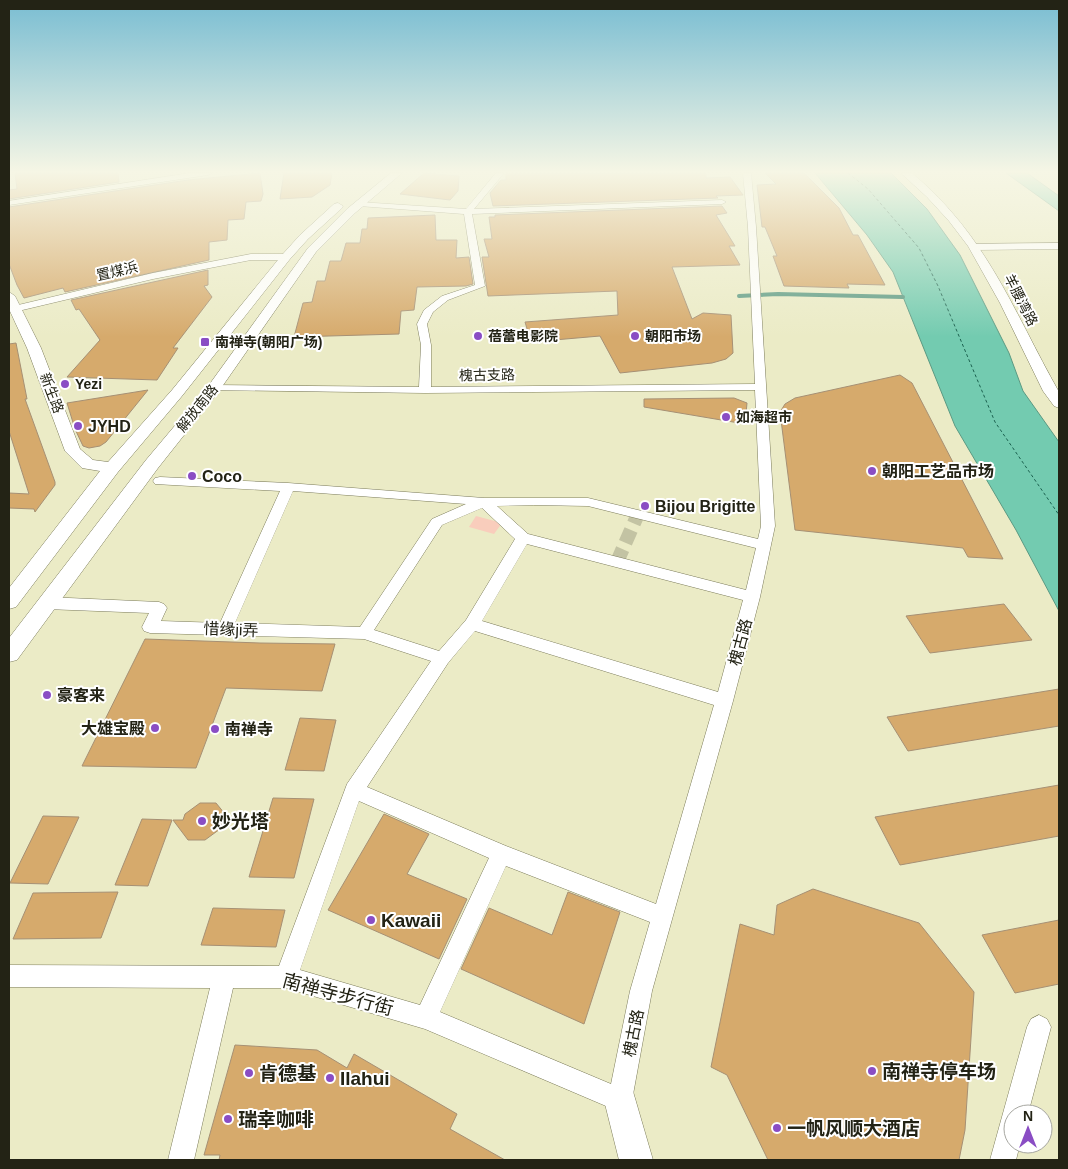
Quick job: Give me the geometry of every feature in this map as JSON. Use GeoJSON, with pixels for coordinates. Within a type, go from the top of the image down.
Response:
{"type":"FeatureCollection","features":[{"type":"Feature","properties":{"kind":"main road","name":"解放南路"},"geometry":{"type":"LineString","coordinates":[[9,602],[112,468],[177,393],[286,257],[314,228]]}},
{"type":"Feature","properties":{"kind":"main road","name":"解放南路"},"geometry":{"type":"LineString","coordinates":[[9,654],[152,464],[214,388],[312,250],[335,228]]}},
{"type":"Feature","properties":{"kind":"main road","name":"羊腰湾路"},"geometry":{"type":"LineString","coordinates":[[958,228],[983,258],[1051,391],[1059,403]]}},
{"type":"Feature","properties":{"kind":"main road","name":"新生路"},"geometry":{"type":"LineString","coordinates":[[11,303],[34,348],[73,452],[88,464],[112,468]]}},
{"type":"Feature","properties":{"kind":"main road"},"geometry":{"type":"LineString","coordinates":[[620,1100],[636,1160]]}},
{"type":"Feature","properties":{"kind":"street"},"geometry":{"type":"LineString","coordinates":[[425,390],[426,345],[422,324],[429,310],[445,298],[480,286],[471,228]]}},
{"type":"Feature","properties":{"kind":"street","name":"槐古路"},"geometry":{"type":"LineString","coordinates":[[620,1100],[641,991],[724,701],[752,597],[768,526],[752,228]]}},
{"type":"Feature","properties":{"kind":"street"},"geometry":{"type":"LineString","coordinates":[[974,247],[1059,246]]}},
{"type":"Feature","properties":{"kind":"street","name":"置煤浜"},"geometry":{"type":"LineString","coordinates":[[11,303],[251,257],[286,257]]}},
{"type":"Feature","properties":{"kind":"street","name":"槐古支路"},"geometry":{"type":"LineString","coordinates":[[214,388],[425,390],[761,387]]}},
{"type":"Feature","properties":{"kind":"street"},"geometry":{"type":"LineString","coordinates":[[160,482],[288,487],[484,502],[534,500],[588,502],[764,545]]}},
{"type":"Feature","properties":{"kind":"street"},"geometry":{"type":"LineString","coordinates":[[225,629],[288,487]]}},
{"type":"Feature","properties":{"kind":"street"},"geometry":{"type":"LineString","coordinates":[[484,502],[523,538],[752,597]]}},
{"type":"Feature","properties":{"kind":"street"},"geometry":{"type":"LineString","coordinates":[[364,633],[437,522],[484,502]]}},
{"type":"Feature","properties":{"kind":"street"},"geometry":{"type":"LineString","coordinates":[[286,977],[354,790],[442,658],[472,624],[523,538]]}},
{"type":"Feature","properties":{"kind":"street","name":"惜缘ji弄"},"geometry":{"type":"LineString","coordinates":[[46,603],[159,608],[150,627],[364,633],[442,658]]}},
{"type":"Feature","properties":{"kind":"street"},"geometry":{"type":"LineString","coordinates":[[472,624],[724,701]]}},
{"type":"Feature","properties":{"kind":"street"},"geometry":{"type":"LineString","coordinates":[[354,790],[501,854],[663,917]]}},
{"type":"Feature","properties":{"kind":"street"},"geometry":{"type":"LineString","coordinates":[[426,1018],[501,854]]}},
{"type":"Feature","properties":{"kind":"street","name":"南禅寺步行街"},"geometry":{"type":"LineString","coordinates":[[9,976],[286,977],[426,1018],[620,1100]]}},
{"type":"Feature","properties":{"kind":"street"},"geometry":{"type":"LineString","coordinates":[[181,1160],[224,977]]}},
{"type":"Feature","properties":{"kind":"street"},"geometry":{"type":"LineString","coordinates":[[1019,1104],[1039,1027]]}},
{"type":"Feature","properties":{"kind":"shaded area"},"geometry":{"type":"Polygon","coordinates":[[[476,516],[502,523],[494,534],[469,527],[476,516]]]}},
{"type":"Feature","properties":{"kind":"water"},"geometry":{"type":"Polygon","coordinates":[[[861,228],[940,228],[960,255],[1009,353],[1023,391],[1059,442],[1059,611],[1016,530],[955,426],[893,272],[861,228]]]}},
{"type":"Feature","properties":{"kind":"building"},"geometry":{"type":"Polygon","coordinates":[[[9,228],[228,228],[227,240],[209,242],[209,260],[65,292],[63,288],[24,298],[9,264],[9,228]]]}},
{"type":"Feature","properties":{"kind":"building"},"geometry":{"type":"Polygon","coordinates":[[[436,228],[436,240],[457,240],[456,258],[469,257],[473,284],[466,286],[417,287],[414,310],[401,311],[399,334],[294,337],[303,303],[312,302],[317,281],[325,281],[330,261],[341,261],[346,243],[360,243],[362,229],[436,228]]]}},
{"type":"Feature","properties":{"kind":"building"},"geometry":{"type":"Polygon","coordinates":[[[490,228],[724,228],[735,246],[729,246],[740,265],[672,267],[692,319],[703,313],[731,315],[733,353],[726,359],[712,363],[620,373],[600,336],[531,342],[525,322],[618,315],[617,291],[488,296],[482,257],[489,257],[484,239],[492,239],[490,228]]]}},
{"type":"Feature","properties":{"kind":"building"},"geometry":{"type":"Polygon","coordinates":[[[765,228],[849,228],[853,235],[858,235],[885,285],[847,284],[849,288],[784,286],[773,256],[777,256],[765,228]]]}},
{"type":"Feature","properties":{"kind":"building"},"geometry":{"type":"Polygon","coordinates":[[[208,270],[208,285],[204,286],[212,297],[173,348],[178,348],[157,380],[67,377],[100,340],[79,309],[76,310],[71,300],[208,270]]]}},
{"type":"Feature","properties":{"kind":"building"},"geometry":{"type":"Polygon","coordinates":[[[16,343],[27,399],[25,399],[55,482],[55,485],[35,512],[34,509],[9,508],[9,493],[29,494],[9,431],[9,344],[16,343]]]}},
{"type":"Feature","properties":{"kind":"building","name":"朝阳工艺品市场"},"geometry":{"type":"Polygon","coordinates":[[[900,375],[912,383],[1003,559],[968,557],[963,548],[795,530],[780,412],[785,404],[795,398],[900,375]]]}},
{"type":"Feature","properties":{"kind":"building"},"geometry":{"type":"Polygon","coordinates":[[[148,390],[106,442],[100,446],[89,448],[83,446],[75,429],[67,403],[148,390]]]}},
{"type":"Feature","properties":{"kind":"building","name":"如海超市"},"geometry":{"type":"Polygon","coordinates":[[[734,398],[747,403],[745,424],[644,407],[644,399],[734,398]]]}},
{"type":"Feature","properties":{"kind":"building"},"geometry":{"type":"Polygon","coordinates":[[[1004,604],[1032,640],[930,653],[906,616],[1004,604]]]}},
{"type":"Feature","properties":{"kind":"building"},"geometry":{"type":"Polygon","coordinates":[[[145,639],[335,644],[322,691],[226,688],[196,768],[82,766],[145,639]]]}},
{"type":"Feature","properties":{"kind":"building"},"geometry":{"type":"Polygon","coordinates":[[[1059,689],[1059,726],[908,751],[887,717],[1059,689]]]}},
{"type":"Feature","properties":{"kind":"building"},"geometry":{"type":"Polygon","coordinates":[[[300,718],[336,720],[324,771],[285,770],[300,718]]]}},
{"type":"Feature","properties":{"kind":"building"},"geometry":{"type":"Polygon","coordinates":[[[1059,785],[1059,836],[900,865],[875,817],[1059,785]]]}},
{"type":"Feature","properties":{"kind":"building"},"geometry":{"type":"Polygon","coordinates":[[[273,798],[314,799],[294,878],[249,877],[273,798]]]}},
{"type":"Feature","properties":{"kind":"building","name":"妙光塔"},"geometry":{"type":"Polygon","coordinates":[[[200,803],[216,803],[225,814],[220,829],[205,840],[188,840],[173,820],[183,820],[185,814],[200,803]]]}},
{"type":"Feature","properties":{"kind":"building"},"geometry":{"type":"Polygon","coordinates":[[[384,814],[429,834],[407,874],[467,899],[439,959],[328,910],[384,814]]]}},
{"type":"Feature","properties":{"kind":"building"},"geometry":{"type":"Polygon","coordinates":[[[43,816],[79,817],[48,884],[10,883],[43,816]]]}},
{"type":"Feature","properties":{"kind":"building"},"geometry":{"type":"Polygon","coordinates":[[[142,819],[172,820],[148,886],[115,885],[142,819]]]}},
{"type":"Feature","properties":{"kind":"building"},"geometry":{"type":"Polygon","coordinates":[[[813,889],[919,923],[974,992],[965,1130],[959,1160],[768,1160],[727,1075],[711,1067],[740,924],[774,935],[777,905],[813,889]]]}},
{"type":"Feature","properties":{"kind":"building"},"geometry":{"type":"Polygon","coordinates":[[[118,892],[101,938],[13,939],[33,893],[118,892]]]}},
{"type":"Feature","properties":{"kind":"building"},"geometry":{"type":"Polygon","coordinates":[[[568,892],[620,912],[584,1024],[461,969],[489,908],[552,935],[568,892]]]}},
{"type":"Feature","properties":{"kind":"building"},"geometry":{"type":"Polygon","coordinates":[[[213,908],[285,910],[276,947],[201,945],[213,908]]]}},
{"type":"Feature","properties":{"kind":"building"},"geometry":{"type":"Polygon","coordinates":[[[1059,920],[1059,984],[1015,993],[982,935],[1059,920]]]}},
{"type":"Feature","properties":{"kind":"building"},"geometry":{"type":"Polygon","coordinates":[[[235,1045],[317,1050],[347,1068],[354,1054],[457,1114],[450,1129],[505,1160],[219,1160],[220,1155],[204,1155],[235,1045]]]}},
{"type":"Feature","properties":{"kind":"waterway"},"geometry":{"type":"LineString","coordinates":[[739,296],[778,294],[903,297]]}},
{"type":"Feature","properties":{"kind":"ferry route"},"geometry":{"type":"LineString","coordinates":[[901,228],[919,248],[938,286],[995,422],[1059,515]]}},
{"type":"Feature","properties":{"kind":"tunnel"},"geometry":{"type":"LineString","coordinates":[[617,562],[638,514]]}},
{"type":"Feature","properties":{"kind":"place","name":"蓓蕾电影院"},"geometry":{"type":"Point","coordinates":[478,336]}},
{"type":"Feature","properties":{"kind":"place","name":"朝阳市场"},"geometry":{"type":"Point","coordinates":[635,336]}},
{"type":"Feature","properties":{"kind":"place","name":"南禅寺(朝阳广场)"},"geometry":{"type":"Point","coordinates":[205,342]}},
{"type":"Feature","properties":{"kind":"place","name":"Yezi"},"geometry":{"type":"Point","coordinates":[65,384]}},
{"type":"Feature","properties":{"kind":"place","name":"如海超市"},"geometry":{"type":"Point","coordinates":[726,417]}},
{"type":"Feature","properties":{"kind":"place","name":"JYHD"},"geometry":{"type":"Point","coordinates":[78,426]}},
{"type":"Feature","properties":{"kind":"place","name":"朝阳工艺品市场"},"geometry":{"type":"Point","coordinates":[872,471]}},
{"type":"Feature","properties":{"kind":"place","name":"Coco"},"geometry":{"type":"Point","coordinates":[192,476]}},
{"type":"Feature","properties":{"kind":"place","name":"Bijou Brigitte"},"geometry":{"type":"Point","coordinates":[645,506]}},
{"type":"Feature","properties":{"kind":"place","name":"豪客来"},"geometry":{"type":"Point","coordinates":[47,695]}},
{"type":"Feature","properties":{"kind":"place","name":"大雄宝殿"},"geometry":{"type":"Point","coordinates":[155,728]}},
{"type":"Feature","properties":{"kind":"place","name":"南禅寺"},"geometry":{"type":"Point","coordinates":[215,729]}},
{"type":"Feature","properties":{"kind":"place","name":"妙光塔"},"geometry":{"type":"Point","coordinates":[202,821]}},
{"type":"Feature","properties":{"kind":"place","name":"Kawaii"},"geometry":{"type":"Point","coordinates":[371,920]}},
{"type":"Feature","properties":{"kind":"place","name":"南禅寺停车场"},"geometry":{"type":"Point","coordinates":[872,1071]}},
{"type":"Feature","properties":{"kind":"place","name":"肯德基"},"geometry":{"type":"Point","coordinates":[249,1073]}},
{"type":"Feature","properties":{"kind":"place","name":"Ilahui"},"geometry":{"type":"Point","coordinates":[330,1078]}},
{"type":"Feature","properties":{"kind":"place","name":"瑞幸咖啡"},"geometry":{"type":"Point","coordinates":[228,1119]}},
{"type":"Feature","properties":{"kind":"place","name":"一帆风顺大酒店"},"geometry":{"type":"Point","coordinates":[777,1128]}}]}
